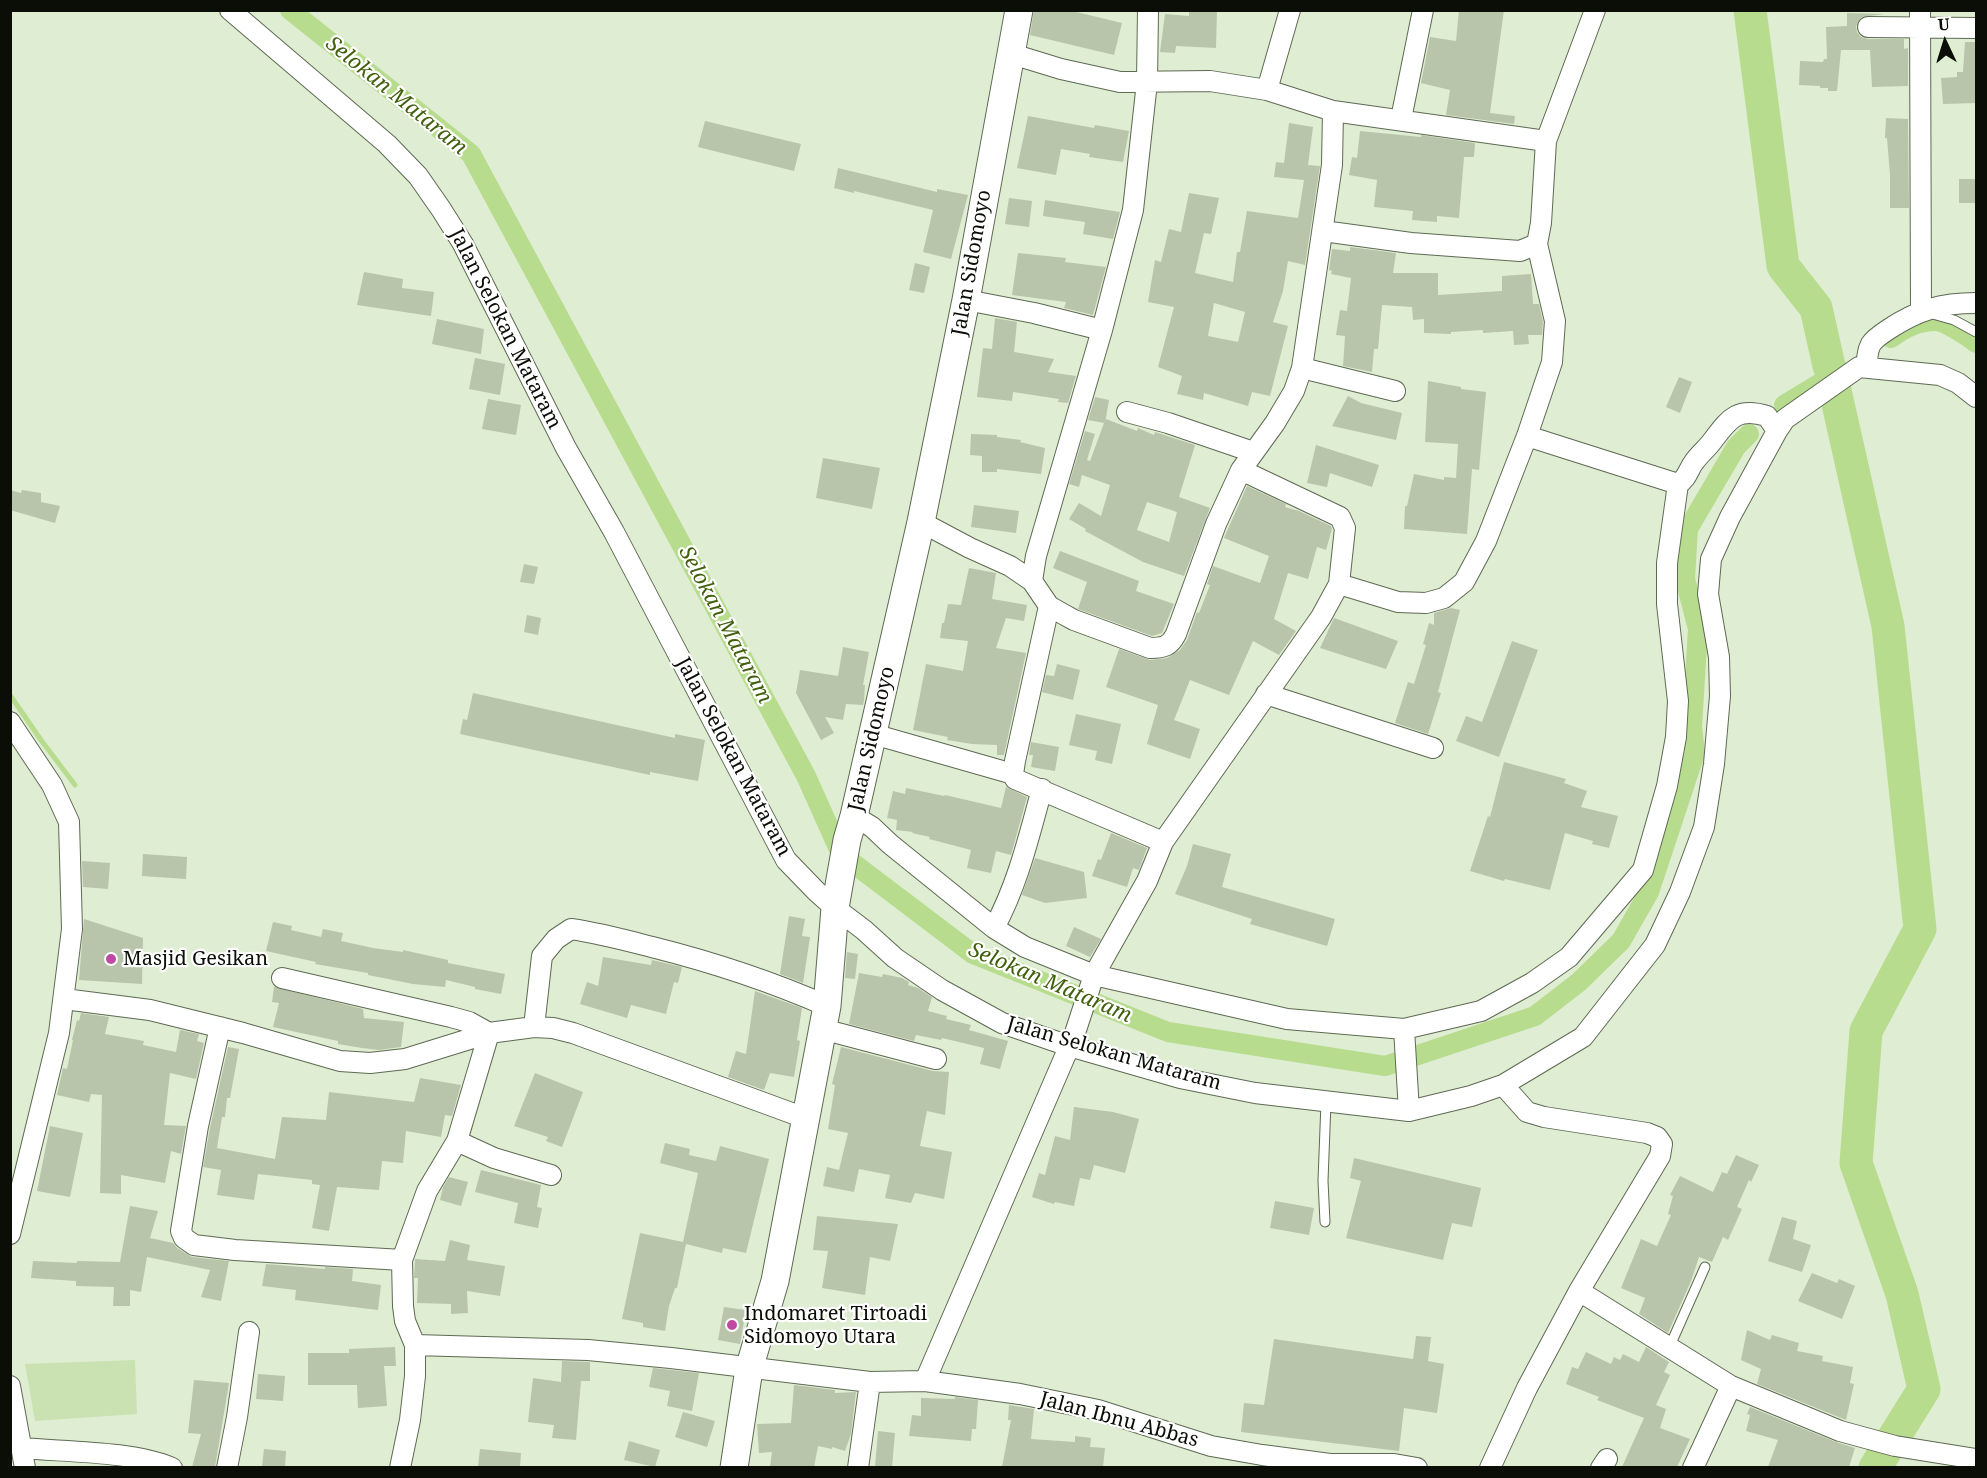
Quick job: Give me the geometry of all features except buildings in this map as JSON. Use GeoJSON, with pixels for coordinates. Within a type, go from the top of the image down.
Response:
{"type":"FeatureCollection","features":[{"type":"Feature","properties":{"kind":"main road","name":"Jalan Sidomoyo"},"geometry":{"type":"LineString","coordinates":[[734,1467],[749,1369],[775,1281],[825,1017],[835,908],[850,828],[921,522],[966,300],[981,209],[1012,54],[1018,10]]}},
{"type":"Feature","properties":{"kind":"street","name":"Jalan Selokan Mataram"},"geometry":{"type":"LineString","coordinates":[[230,10],[387,144],[418,176],[441,209],[463,244],[566,448],[614,532],[786,860],[835,908],[895,958],[942,990],[1002,1023],[1072,1039],[1180,1078],[1255,1093],[1326,1102],[1409,1104],[1471,1096],[1503,1084],[1583,1037],[1655,945],[1680,892],[1704,826],[1720,696],[1719,657],[1708,594],[1711,558],[1730,517],[1781,425],[1863,367]]}},
{"type":"Feature","properties":{"kind":"street"},"geometry":{"type":"LineString","coordinates":[[1032,580],[1036,556],[1102,330],[1133,210],[1147,82],[1148,10]]}},
{"type":"Feature","properties":{"kind":"street"},"geometry":{"type":"LineString","coordinates":[[1267,90],[1290,10]]}},
{"type":"Feature","properties":{"kind":"street"},"geometry":{"type":"LineString","coordinates":[[1401,119],[1422,10]]}},
{"type":"Feature","properties":{"kind":"street"},"geometry":{"type":"LineString","coordinates":[[1339,584],[1398,602],[1426,603],[1444,598],[1464,582],[1486,541],[1527,436],[1552,362],[1555,321],[1536,244],[1541,223],[1546,141],[1594,10]]}},
{"type":"Feature","properties":{"kind":"street"},"geometry":{"type":"LineString","coordinates":[[1868,27],[1920,18],[1977,28]]}},
{"type":"Feature","properties":{"kind":"street"},"geometry":{"type":"LineString","coordinates":[[1920,18],[1921,311]]}},
{"type":"Feature","properties":{"kind":"street"},"geometry":{"type":"LineString","coordinates":[[1012,54],[1061,69],[1120,82],[1210,81],[1267,90],[1333,111],[1546,141]]}},
{"type":"Feature","properties":{"kind":"street"},"geometry":{"type":"LineString","coordinates":[[921,522],[970,548],[1011,566],[1032,580],[1048,606],[1074,620],[1150,648],[1163,648],[1172,643],[1216,524],[1241,470],[1275,423],[1294,391],[1302,368],[1332,165],[1333,111]]}},
{"type":"Feature","properties":{"kind":"street"},"geometry":{"type":"LineString","coordinates":[[1323,231],[1411,243],[1520,251],[1536,244]]}},
{"type":"Feature","properties":{"kind":"street"},"geometry":{"type":"LineString","coordinates":[[966,300],[1034,313],[1102,330]]}},
{"type":"Feature","properties":{"kind":"street"},"geometry":{"type":"LineString","coordinates":[[1977,303],[1958,303],[1921,311],[1905,318],[1872,343],[1863,367],[1940,375],[1958,383],[1977,397]]}},
{"type":"Feature","properties":{"kind":"street"},"geometry":{"type":"LineString","coordinates":[[1302,368],[1395,391]]}},
{"type":"Feature","properties":{"kind":"street"},"geometry":{"type":"LineString","coordinates":[[1127,412],[1253,452]]}},
{"type":"Feature","properties":{"kind":"street"},"geometry":{"type":"LineString","coordinates":[[1527,436],[1678,484],[1685,480],[1696,459],[1729,420],[1741,413],[1754,412],[1767,416],[1781,425]]}},
{"type":"Feature","properties":{"kind":"street"},"geometry":{"type":"LineString","coordinates":[[925,1381],[1072,1039],[1094,975],[1147,881],[1163,842],[1321,617],[1339,584],[1345,528],[1340,517],[1241,470]]}},
{"type":"Feature","properties":{"kind":"street"},"geometry":{"type":"LineString","coordinates":[[850,828],[872,827],[994,928],[1025,946],[1094,975],[1287,1019],[1404,1029],[1481,1011],[1532,983],[1569,957],[1643,870],[1667,786],[1676,737],[1678,701],[1666,604],[1667,562],[1678,484]]}},
{"type":"Feature","properties":{"kind":"street"},"geometry":{"type":"LineString","coordinates":[[1013,774],[1048,606]]}},
{"type":"Feature","properties":{"kind":"street"},"geometry":{"type":"LineString","coordinates":[[1266,693],[1433,748]]}},
{"type":"Feature","properties":{"kind":"street"},"geometry":{"type":"LineString","coordinates":[[10,723],[52,785],[69,822],[72,929],[59,1033],[10,1234]]}},
{"type":"Feature","properties":{"kind":"street"},"geometry":{"type":"LineString","coordinates":[[873,734],[1013,774],[1018,782],[1042,789],[1163,842]]}},
{"type":"Feature","properties":{"kind":"street"},"geometry":{"type":"LineString","coordinates":[[994,928],[1007,904],[1042,789]]}},
{"type":"Feature","properties":{"kind":"street"},"geometry":{"type":"LineString","coordinates":[[534,1027],[543,956],[556,939],[571,929],[701,960],[778,985],[825,1017],[936,1059]]}},
{"type":"Feature","properties":{"kind":"street"},"geometry":{"type":"LineString","coordinates":[[282,978],[451,1017],[469,1022],[489,1033]]}},
{"type":"Feature","properties":{"kind":"street"},"geometry":{"type":"LineString","coordinates":[[64,999],[150,1010],[340,1061],[370,1063],[405,1059],[489,1033],[534,1027],[553,1028],[573,1033],[805,1118]]}},
{"type":"Feature","properties":{"kind":"street"},"geometry":{"type":"LineString","coordinates":[[220,1027],[198,1126],[181,1231],[184,1238],[194,1245],[235,1250],[402,1260]]}},
{"type":"Feature","properties":{"kind":"street"},"geometry":{"type":"LineString","coordinates":[[1404,1029],[1409,1104]]}},
{"type":"Feature","properties":{"kind":"street"},"geometry":{"type":"LineString","coordinates":[[400,1467],[410,1420],[415,1376],[415,1345],[405,1321],[403,1306],[402,1260],[427,1191],[457,1141],[489,1033]]}},
{"type":"Feature","properties":{"kind":"street"},"geometry":{"type":"LineString","coordinates":[[1490,1467],[1527,1388],[1579,1291],[1660,1156],[1662,1144],[1657,1137],[1647,1133],[1544,1117],[1527,1112],[1503,1084]]}},
{"type":"Feature","properties":{"kind":"street"},"geometry":{"type":"LineString","coordinates":[[457,1141],[494,1158],[551,1175]]}},
{"type":"Feature","properties":{"kind":"street"},"geometry":{"type":"LineString","coordinates":[[1579,1291],[1731,1386],[1840,1431],[1895,1446],[1977,1459]]}},
{"type":"Feature","properties":{"kind":"street"},"geometry":{"type":"LineString","coordinates":[[227,1467],[237,1417],[249,1332]]}},
{"type":"Feature","properties":{"kind":"street","name":"Jalan Ibnu Abbas"},"geometry":{"type":"LineString","coordinates":[[415,1345],[588,1350],[870,1382],[925,1381],[1020,1394],[1098,1410],[1211,1446],[1262,1455],[1330,1466],[1394,1464],[1417,1467]]}},
{"type":"Feature","properties":{"kind":"street"},"geometry":{"type":"LineString","coordinates":[[858,1467],[870,1382]]}},
{"type":"Feature","properties":{"kind":"street"},"geometry":{"type":"LineString","coordinates":[[10,1386],[24,1458],[127,1457],[172,1467]]}},
{"type":"Feature","properties":{"kind":"street"},"geometry":{"type":"LineString","coordinates":[[1692,1467],[1731,1386]]}},
{"type":"Feature","properties":{"kind":"lane"},"geometry":{"type":"LineString","coordinates":[[1921,311],[1954,321],[1977,332]]}},
{"type":"Feature","properties":{"kind":"lane"},"geometry":{"type":"LineString","coordinates":[[1325,1222],[1323,1181],[1326,1102]]}},
{"type":"Feature","properties":{"kind":"lane"},"geometry":{"type":"LineString","coordinates":[[1669,1348],[1706,1267]]}},
{"type":"Feature","properties":{"kind":"green space"},"geometry":{"type":"Polygon","coordinates":[[[135,1360],[137,1414],[35,1421],[25,1364],[135,1360]]]}},
{"type":"Feature","properties":{"kind":"waterway","name":"Selokan Mataram"},"geometry":{"type":"LineString","coordinates":[[290,10],[471,154],[806,776],[841,854],[973,954],[1168,1032],[1385,1066],[1535,1016],[1579,982],[1621,941],[1649,892],[1695,753],[1692,727],[1698,629],[1685,579],[1688,529],[1736,447],[1749,434]]}},
{"type":"Feature","properties":{"kind":"waterway"},"geometry":{"type":"LineString","coordinates":[[1750,10],[1783,266],[1816,308],[1829,366]]}},
{"type":"Feature","properties":{"kind":"waterway","name":"Selokan Mataram"},"geometry":{"type":"LineString","coordinates":[[1891,338],[1912,326],[1935,321],[1951,326],[1976,343]]}},
{"type":"Feature","properties":{"kind":"waterway","name":"Selokan Mataram"},"geometry":{"type":"LineString","coordinates":[[1784,405],[1840,371]]}},
{"type":"Feature","properties":{"kind":"waterway"},"geometry":{"type":"LineString","coordinates":[[1834,386],[1888,626],[1920,929],[1866,1031],[1856,1163],[1902,1294],[1924,1389],[1875,1468]]}},
{"type":"Feature","properties":{"kind":"waterway"},"geometry":{"type":"LineString","coordinates":[[10,695],[75,785]]}},
{"type":"Feature","properties":{"kind":"place","name":"Masjid Gesikan"},"geometry":{"type":"Point","coordinates":[111,959]}},
{"type":"Feature","properties":{"kind":"place","name":"Indomaret Tirtoadi Sidomoyo Utara"},"geometry":{"type":"Point","coordinates":[732,1325]}}]}
